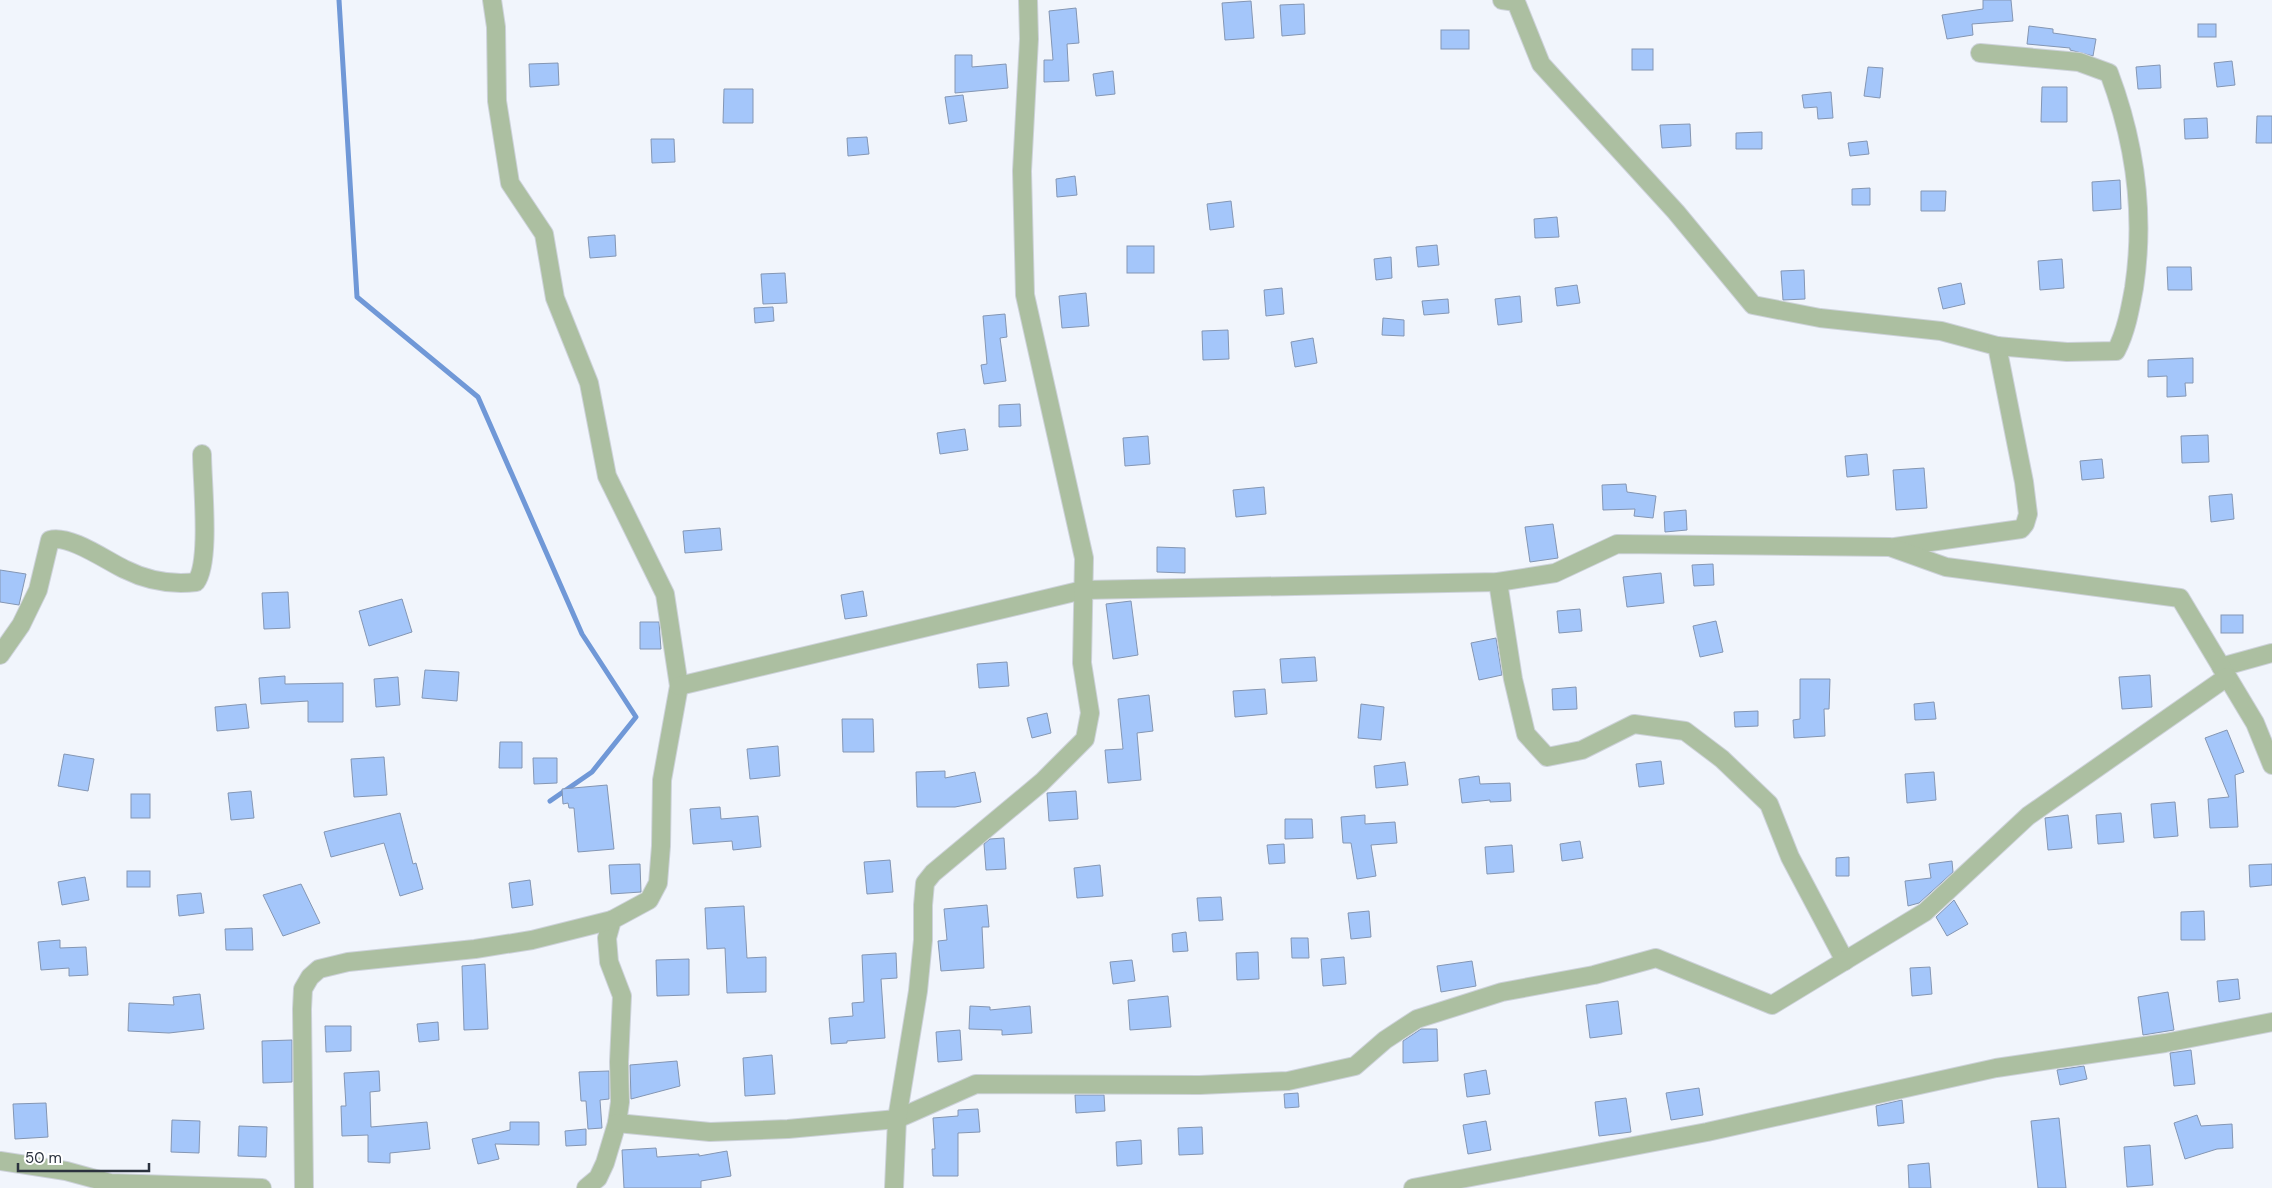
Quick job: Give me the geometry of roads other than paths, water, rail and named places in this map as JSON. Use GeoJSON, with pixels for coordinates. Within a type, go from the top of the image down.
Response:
{"type":"FeatureCollection","features":[{"type":"Feature","properties":{"kind":"street"},"geometry":{"type":"LineString","coordinates":[[304,1188],[303,989],[310,977],[319,969],[348,962],[475,949],[532,940],[612,920],[649,900],[658,883],[661,846],[662,780],[679,686],[664,594],[607,476],[589,383],[555,298],[544,234],[510,183],[497,101],[496,27],[492,0]]}},
{"type":"Feature","properties":{"kind":"street"},"geometry":{"type":"LineString","coordinates":[[894,1188],[897,1119],[918,991],[923,940],[922,905],[925,884],[933,873],[1042,782],[1085,738],[1090,713],[1082,663],[1084,558],[1025,294],[1022,171],[1030,39],[1028,0]]}},
{"type":"Feature","properties":{"kind":"street"},"geometry":{"type":"LineString","coordinates":[[1502,0],[1516,2],[1541,64],[1676,212],[1752,305],[1820,318],[1941,331],[1997,346],[2068,352],[2116,351],[2123,337],[2132,302],[2138,261],[2139,213],[2130,144],[2109,73],[2079,62],[1980,52]]}},
{"type":"Feature","properties":{"kind":"street"},"geometry":{"type":"LineString","coordinates":[[679,686],[1083,590],[1498,582],[1554,572],[1617,544],[1890,547],[2021,529],[2026,524],[2028,514],[2024,482],[1997,346]]}},
{"type":"Feature","properties":{"kind":"street"},"geometry":{"type":"LineString","coordinates":[[0,655],[21,625],[38,590],[50,540],[56,538],[67,542],[95,553],[125,570],[158,580],[182,584],[196,582],[202,575],[205,552],[202,454]]}},
{"type":"Feature","properties":{"kind":"street"},"geometry":{"type":"LineString","coordinates":[[1890,547],[1946,567],[2180,598],[2255,724],[2272,765]]}},
{"type":"Feature","properties":{"kind":"street"},"geometry":{"type":"LineString","coordinates":[[1498,582],[1512,679],[1526,734],[1547,757],[1582,750],[1634,724],[1685,731],[1722,759],[1769,804],[1790,857],[1845,961]]}},
{"type":"Feature","properties":{"kind":"street"},"geometry":{"type":"LineString","coordinates":[[617,1123],[710,1132],[788,1129],[897,1119],[976,1084],[1200,1085],[1288,1081],[1355,1066],[1385,1040],[1417,1019],[1502,992],[1594,975],[1656,958],[1772,1005],[1925,912],[2028,816],[2224,672],[2272,653]]}},
{"type":"Feature","properties":{"kind":"street"},"geometry":{"type":"LineString","coordinates":[[586,1188],[598,1178],[605,1163],[617,1123],[620,1102],[619,1062],[622,996],[608,962],[607,938],[612,920]]}},
{"type":"Feature","properties":{"kind":"street"},"geometry":{"type":"LineString","coordinates":[[1413,1188],[1707,1132],[1996,1068],[2165,1043],[2272,1022]]}},
{"type":"Feature","properties":{"kind":"street"},"geometry":{"type":"LineString","coordinates":[[0,1161],[66,1171],[110,1185],[262,1188]]}},
{"type":"Feature","properties":{"kind":"waterway"},"geometry":{"type":"LineString","coordinates":[[339,0],[357,297],[478,397],[582,634],[636,717],[592,772],[550,801]]}}]}
